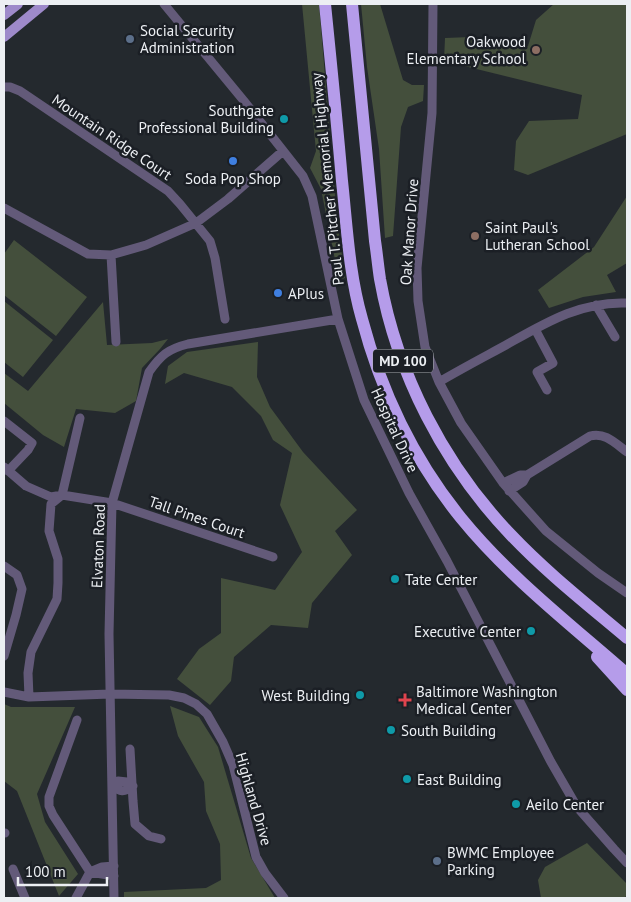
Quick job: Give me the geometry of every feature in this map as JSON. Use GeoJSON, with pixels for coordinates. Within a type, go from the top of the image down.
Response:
{"type":"FeatureCollection","features":[{"type":"Feature","properties":{"kind":"highway","name":"Paul T. Pitcher Memorial Highway"},"geometry":{"type":"LineString","coordinates":[[325,4],[348,243],[355,289],[361,317],[372,352],[397,417],[415,451],[460,518],[510,572],[627,674]]}},
{"type":"Feature","properties":{"kind":"highway","name":"MD 100"},"geometry":{"type":"LineString","coordinates":[[352,4],[380,279],[406,370],[421,405],[437,436],[457,467],[480,500],[510,534],[627,638]]}},
{"type":"Feature","properties":{"kind":"highway"},"geometry":{"type":"LineString","coordinates":[[480,500],[530,550],[627,629]]}},
{"type":"Feature","properties":{"kind":"highway"},"geometry":{"type":"LineString","coordinates":[[530,590],[595,654],[627,690]]}},
{"type":"Feature","properties":{"kind":"main road"},"geometry":{"type":"LineString","coordinates":[[4,15],[18,4]]}},
{"type":"Feature","properties":{"kind":"main road"},"geometry":{"type":"LineString","coordinates":[[4,37],[44,4]]}},
{"type":"Feature","properties":{"kind":"street","name":"Hospital Drive"},"geometry":{"type":"LineString","coordinates":[[164,4],[302,176],[312,196],[338,319],[364,400],[410,493],[577,807],[614,850],[627,862]]}},
{"type":"Feature","properties":{"kind":"street","name":"Oak Manor Drive"},"geometry":{"type":"LineString","coordinates":[[433,4],[432,113],[418,268],[418,301],[425,347],[439,382],[461,422],[509,491],[546,531],[598,573],[627,593]]}},
{"type":"Feature","properties":{"kind":"street","name":"Mountain Ridge Court"},"geometry":{"type":"LineString","coordinates":[[4,87],[20,91],[168,191],[210,241],[216,258],[225,319]]}},
{"type":"Feature","properties":{"kind":"street"},"geometry":{"type":"LineString","coordinates":[[4,208],[88,254],[111,255],[146,245],[196,223],[228,199],[283,151]]}},
{"type":"Feature","properties":{"kind":"street"},"geometry":{"type":"LineString","coordinates":[[111,255],[116,342]]}},
{"type":"Feature","properties":{"kind":"street"},"geometry":{"type":"LineString","coordinates":[[439,382],[569,312],[619,302],[627,303]]}},
{"type":"Feature","properties":{"kind":"street"},"geometry":{"type":"LineString","coordinates":[[596,306],[615,337]]}},
{"type":"Feature","properties":{"kind":"street","name":"Elvaton Road"},"geometry":{"type":"LineString","coordinates":[[114,898],[109,634],[112,502],[149,372],[164,354],[176,347],[338,319]]}},
{"type":"Feature","properties":{"kind":"street"},"geometry":{"type":"LineString","coordinates":[[535,329],[553,363],[537,372],[547,390]]}},
{"type":"Feature","properties":{"kind":"street"},"geometry":{"type":"LineString","coordinates":[[29,697],[28,673],[31,652],[56,599],[58,582],[58,559],[49,531],[50,504],[62,495],[80,418]]}},
{"type":"Feature","properties":{"kind":"street"},"geometry":{"type":"LineString","coordinates":[[4,421],[32,443],[28,450],[6,469]]}},
{"type":"Feature","properties":{"kind":"street"},"geometry":{"type":"LineString","coordinates":[[509,491],[523,482],[527,475],[596,434],[604,436],[627,452]]}},
{"type":"Feature","properties":{"kind":"street","name":"Tall Pines Court"},"geometry":{"type":"LineString","coordinates":[[6,469],[26,486],[51,497],[62,495],[112,502],[274,557]]}},
{"type":"Feature","properties":{"kind":"street"},"geometry":{"type":"LineString","coordinates":[[503,483],[520,475],[527,475]]}},
{"type":"Feature","properties":{"kind":"street"},"geometry":{"type":"LineString","coordinates":[[4,566],[17,575],[22,589],[4,656]]}},
{"type":"Feature","properties":{"kind":"street","name":"Highland Drive"},"geometry":{"type":"LineString","coordinates":[[4,692],[29,697],[110,694],[169,695],[184,698],[196,704],[207,714],[233,765],[256,856],[265,873],[284,898]]}},
{"type":"Feature","properties":{"kind":"street"},"geometry":{"type":"LineString","coordinates":[[77,720],[49,797],[50,806],[53,815],[90,872],[114,876]]}},
{"type":"Feature","properties":{"kind":"street"},"geometry":{"type":"LineString","coordinates":[[130,749],[135,824],[149,836],[160,839]]}},
{"type":"Feature","properties":{"kind":"street"},"geometry":{"type":"LineString","coordinates":[[112,785],[118,791],[126,791],[133,786]]}},
{"type":"Feature","properties":{"kind":"street"},"geometry":{"type":"LineString","coordinates":[[76,898],[90,872],[102,867],[114,866]]}},
{"type":"Feature","properties":{"kind":"street"},"geometry":{"type":"LineString","coordinates":[[12,870],[25,898]]}},
{"type":"Feature","properties":{"kind":"green space"},"geometry":{"type":"Polygon","coordinates":[[[302,4],[319,4],[337,220],[345,278],[339,280],[321,189],[310,168],[316,151],[302,4]]]}},
{"type":"Feature","properties":{"kind":"green space"},"geometry":{"type":"Polygon","coordinates":[[[361,4],[380,4],[403,80],[412,85],[424,85],[423,101],[408,107],[401,127],[393,236],[385,238],[379,149],[367,67],[361,4]]]}},
{"type":"Feature","properties":{"kind":"green space","name":"Oakwood Elementary School"},"geometry":{"type":"Polygon","coordinates":[[[554,4],[627,4],[627,134],[528,175],[514,170],[516,141],[529,121],[578,119],[582,95],[444,61],[445,38],[471,37],[528,46],[536,20],[554,4]]]}},
{"type":"Feature","properties":{"kind":"green space"},"geometry":{"type":"Polygon","coordinates":[[[627,196],[627,263],[607,275],[616,292],[583,297],[549,308],[538,290],[594,247],[627,196]]]}},
{"type":"Feature","properties":{"kind":"green space"},"geometry":{"type":"Polygon","coordinates":[[[14,240],[87,297],[56,336],[4,295],[4,254],[14,240]]]}},
{"type":"Feature","properties":{"kind":"green space"},"geometry":{"type":"Polygon","coordinates":[[[4,301],[53,340],[23,377],[4,362],[4,301]]]}},
{"type":"Feature","properties":{"kind":"green space"},"geometry":{"type":"Polygon","coordinates":[[[103,302],[107,345],[152,343],[168,339],[142,368],[136,401],[115,413],[76,409],[64,447],[43,435],[4,403],[4,373],[28,391],[103,302]]]}},
{"type":"Feature","properties":{"kind":"green space"},"geometry":{"type":"Polygon","coordinates":[[[258,342],[257,377],[270,407],[303,452],[357,510],[335,531],[352,555],[312,603],[308,628],[271,625],[234,657],[231,681],[210,705],[177,679],[199,649],[221,633],[221,578],[275,590],[302,552],[280,505],[292,453],[273,440],[261,416],[232,387],[184,373],[165,384],[168,366],[187,352],[258,342]]]}},
{"type":"Feature","properties":{"kind":"green space"},"geometry":{"type":"Polygon","coordinates":[[[4,704],[11,707],[75,707],[37,794],[45,822],[78,874],[59,896],[17,791],[4,781],[4,704]]]}},
{"type":"Feature","properties":{"kind":"green space"},"geometry":{"type":"Polygon","coordinates":[[[170,706],[199,717],[218,747],[251,858],[275,898],[124,898],[124,892],[206,888],[221,880],[220,844],[206,811],[204,782],[178,736],[170,706]]]}},
{"type":"Feature","properties":{"kind":"green space"},"geometry":{"type":"Polygon","coordinates":[[[587,843],[626,883],[627,895],[624,898],[541,898],[538,880],[545,867],[587,843]]]}},
{"type":"Feature","properties":{"kind":"place","name":"Social Security Administration"},"geometry":{"type":"Point","coordinates":[130,39]}},
{"type":"Feature","properties":{"kind":"place","name":"Oakwood Elementary School"},"geometry":{"type":"Point","coordinates":[536,50]}},
{"type":"Feature","properties":{"kind":"place","name":"Southgate Professional Building"},"geometry":{"type":"Point","coordinates":[284,119]}},
{"type":"Feature","properties":{"kind":"place","name":"Soda Pop Shop"},"geometry":{"type":"Point","coordinates":[233,161]}},
{"type":"Feature","properties":{"kind":"place","name":"Saint Paul's Lutheran School"},"geometry":{"type":"Point","coordinates":[475,236]}},
{"type":"Feature","properties":{"kind":"place","name":"APlus"},"geometry":{"type":"Point","coordinates":[278,293]}},
{"type":"Feature","properties":{"kind":"place","name":"Tate Center"},"geometry":{"type":"Point","coordinates":[395,579]}},
{"type":"Feature","properties":{"kind":"place","name":"Executive Center"},"geometry":{"type":"Point","coordinates":[531,631]}},
{"type":"Feature","properties":{"kind":"place","name":"West Building"},"geometry":{"type":"Point","coordinates":[360,695]}},
{"type":"Feature","properties":{"kind":"place","name":"Baltimore Washington Medical Center"},"geometry":{"type":"Point","coordinates":[405,700]}},
{"type":"Feature","properties":{"kind":"place","name":"South Building"},"geometry":{"type":"Point","coordinates":[391,730]}},
{"type":"Feature","properties":{"kind":"place","name":"East Building"},"geometry":{"type":"Point","coordinates":[407,779]}},
{"type":"Feature","properties":{"kind":"place","name":"Aeilo Center"},"geometry":{"type":"Point","coordinates":[516,804]}},
{"type":"Feature","properties":{"kind":"place","name":"BWMC Employee Parking"},"geometry":{"type":"Point","coordinates":[437,861]}}]}
